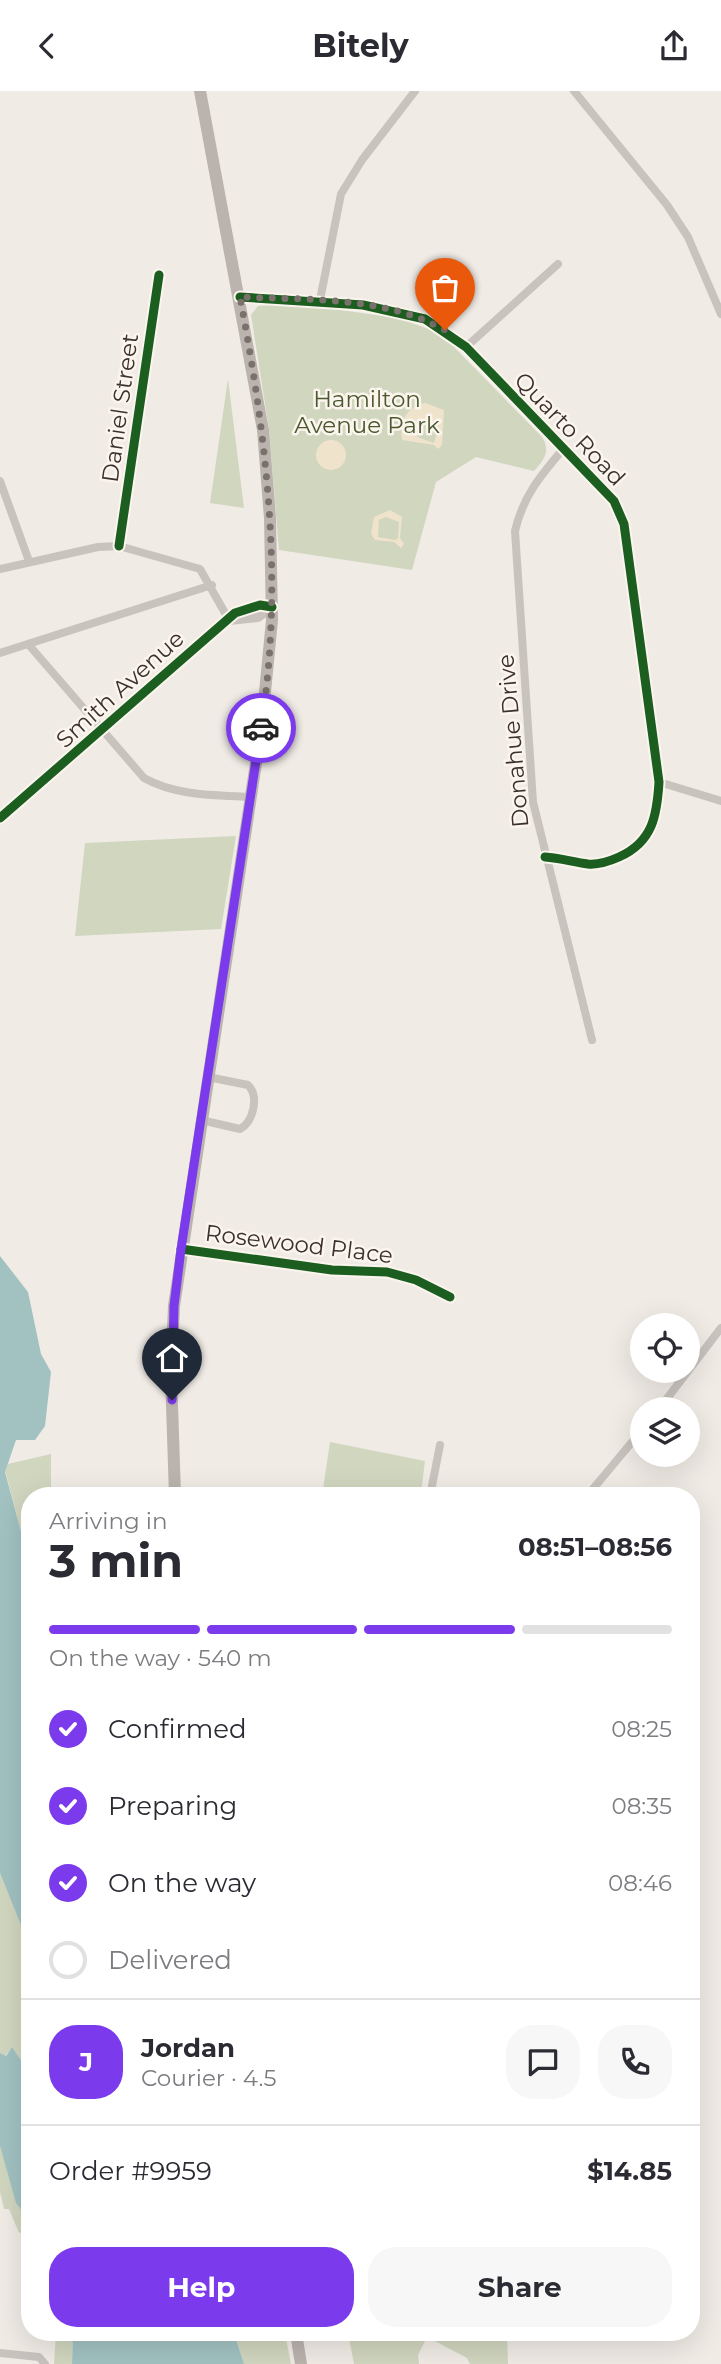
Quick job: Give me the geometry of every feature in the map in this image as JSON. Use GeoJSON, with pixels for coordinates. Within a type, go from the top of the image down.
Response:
{"type":"FeatureCollection","features":[{"type":"Feature","properties":{"kind":"main road"},"geometry":{"type":"LineString","coordinates":[[175,1487],[171,1374],[174,1306],[268,677],[272,607],[270,518],[264,442],[240,297],[200,91]]}},
{"type":"Feature","properties":{"kind":"main road"},"geometry":{"type":"LineString","coordinates":[[297,2341],[301,2364]]}},
{"type":"Feature","properties":{"kind":"street"},"geometry":{"type":"LineString","coordinates":[[320,300],[341,194],[362,160],[415,91]]}},
{"type":"Feature","properties":{"kind":"street"},"geometry":{"type":"LineString","coordinates":[[574,91],[667,205],[688,237],[721,314]]}},
{"type":"Feature","properties":{"kind":"street"},"geometry":{"type":"LineString","coordinates":[[466,347],[558,264]]}},
{"type":"Feature","properties":{"kind":"street","name":"Daniel Street"},"geometry":{"type":"LineString","coordinates":[[119,546],[159,275]]}},
{"type":"Feature","properties":{"kind":"street","name":"Quarto Road"},"geometry":{"type":"LineString","coordinates":[[240,297],[320,300],[400,311],[425,319],[466,347],[614,501],[624,524],[659,782],[658,810],[652,830],[634,851],[609,862],[589,864],[565,858],[545,857]]}},
{"type":"Feature","properties":{"kind":"street","name":"Donahue Drive"},"geometry":{"type":"LineString","coordinates":[[564,448],[533,485],[520,508],[515,531],[533,802],[592,1040]]}},
{"type":"Feature","properties":{"kind":"street"},"geometry":{"type":"LineString","coordinates":[[0,481],[29,561]]}},
{"type":"Feature","properties":{"kind":"street"},"geometry":{"type":"LineString","coordinates":[[0,569],[29,561],[119,546],[200,569],[212,585],[229,620]]}},
{"type":"Feature","properties":{"kind":"street"},"geometry":{"type":"LineString","coordinates":[[0,653],[212,585]]}},
{"type":"Feature","properties":{"kind":"street","name":"Smith Avenue"},"geometry":{"type":"LineString","coordinates":[[0,818],[229,620],[244,609],[260,605],[272,607]]}},
{"type":"Feature","properties":{"kind":"street"},"geometry":{"type":"LineString","coordinates":[[28,644],[144,778],[160,787],[251,797]]}},
{"type":"Feature","properties":{"kind":"street"},"geometry":{"type":"LineString","coordinates":[[659,782],[721,801]]}},
{"type":"Feature","properties":{"kind":"street"},"geometry":{"type":"LineString","coordinates":[[201,1120],[240,1129],[249,1121],[253,1105],[253,1091],[248,1085],[208,1077]]}},
{"type":"Feature","properties":{"kind":"street","name":"Rosewood Place"},"geometry":{"type":"LineString","coordinates":[[181,1249],[344,1271],[387,1272],[416,1280],[450,1297]]}},
{"type":"Feature","properties":{"kind":"street"},"geometry":{"type":"LineString","coordinates":[[668,1397],[721,1328]]}},
{"type":"Feature","properties":{"kind":"street"},"geometry":{"type":"LineString","coordinates":[[594,1487],[630,1444]]}},
{"type":"Feature","properties":{"kind":"street"},"geometry":{"type":"LineString","coordinates":[[432,1487],[440,1445]]}},
{"type":"Feature","properties":{"kind":"street"},"geometry":{"type":"LineString","coordinates":[[0,2353],[39,2357],[45,2364]]}},
{"type":"Feature","properties":{"kind":"green space","name":"Hamilton Avenue Park"},"geometry":{"type":"Polygon","coordinates":[[[291,303],[397,318],[429,329],[454,347],[542,437],[546,447],[543,459],[534,471],[476,457],[436,482],[412,570],[279,550],[269,429],[251,315],[258,306],[291,303]]]}},
{"type":"Feature","properties":{"kind":"green space"},"geometry":{"type":"Polygon","coordinates":[[[228,379],[244,508],[210,503],[228,379]]]}},
{"type":"Feature","properties":{"kind":"green space"},"geometry":{"type":"Polygon","coordinates":[[[236,836],[221,929],[75,936],[85,843],[236,836]]]}},
{"type":"Feature","properties":{"kind":"green space"},"geometry":{"type":"Polygon","coordinates":[[[330,1442],[425,1461],[422,1487],[323,1487],[330,1442]]]}},
{"type":"Feature","properties":{"kind":"green space"},"geometry":{"type":"Polygon","coordinates":[[[51,1454],[51,1487],[21,1487],[21,1531],[5,1470],[8,1464],[51,1454]]]}},
{"type":"Feature","properties":{"kind":"green space"},"geometry":{"type":"Polygon","coordinates":[[[0,1873],[21,1926],[21,2060],[12,2047],[5,2056],[0,2053],[0,1873]]]}},
{"type":"Feature","properties":{"kind":"green space"},"geometry":{"type":"Polygon","coordinates":[[[0,2145],[15,2198],[21,2207],[21,2232],[9,2209],[4,2209],[0,2192],[0,2145]]]}},
{"type":"Feature","properties":{"kind":"green space"},"geometry":{"type":"Polygon","coordinates":[[[55,2341],[73,2341],[72,2364],[54,2364],[55,2341]]]}},
{"type":"Feature","properties":{"kind":"green space"},"geometry":{"type":"Polygon","coordinates":[[[237,2341],[287,2341],[291,2364],[244,2364],[237,2341]]]}},
{"type":"Feature","properties":{"kind":"green space"},"geometry":{"type":"Polygon","coordinates":[[[350,2341],[425,2341],[418,2355],[419,2364],[354,2364],[350,2341]]]}},
{"type":"Feature","properties":{"kind":"green space"},"geometry":{"type":"Polygon","coordinates":[[[435,2341],[507,2341],[508,2364],[470,2364],[467,2358],[435,2341]]]}},
{"type":"Feature","properties":{"kind":"sand"},"geometry":{"type":"Polygon","coordinates":[[[425,403],[444,410],[442,445],[438,449],[434,445],[402,440],[405,416],[418,405],[425,403]],[[422,420],[417,437],[434,443],[439,425],[422,420]]]}},
{"type":"Feature","properties":{"kind":"sand"},"geometry":{"type":"Polygon","coordinates":[[[331,440],[337,441],[345,449],[345,461],[337,469],[331,470],[325,469],[317,461],[316,455],[317,449],[325,441],[331,440]]]}},
{"type":"Feature","properties":{"kind":"sand"},"geometry":{"type":"Polygon","coordinates":[[[390,510],[402,517],[400,538],[404,544],[401,548],[394,542],[375,540],[371,534],[374,517],[390,510]],[[386,517],[379,520],[378,537],[395,540],[398,538],[399,522],[386,517]]]}},
{"type":"Feature","properties":{"kind":"water"},"geometry":{"type":"Polygon","coordinates":[[[0,1256],[28,1292],[41,1354],[51,1372],[45,1426],[35,1440],[16,1440],[5,1472],[21,1531],[21,1926],[0,1873],[0,1256]]]}},
{"type":"Feature","properties":{"kind":"water"},"geometry":{"type":"Polygon","coordinates":[[[12,2047],[21,2060],[21,2209],[16,2203],[0,2146],[0,2053],[6,2056],[12,2047]]]}},
{"type":"Feature","properties":{"kind":"water"},"geometry":{"type":"Polygon","coordinates":[[[73,2341],[237,2341],[244,2364],[72,2364],[73,2341]]]}},
{"type":"Feature","properties":{"kind":"cycle path"},"geometry":{"type":"LineString","coordinates":[[119,546],[159,275]]}},
{"type":"Feature","properties":{"kind":"cycle path"},"geometry":{"type":"LineString","coordinates":[[240,297],[363,305],[425,319],[466,347],[614,501],[624,524],[659,782],[657,806],[646,835],[639,844],[619,857],[592,864],[545,857]]}},
{"type":"Feature","properties":{"kind":"cycle path"},"geometry":{"type":"LineString","coordinates":[[0,818],[235,613],[260,605],[272,607]]}},
{"type":"Feature","properties":{"kind":"cycle path"},"geometry":{"type":"LineString","coordinates":[[181,1249],[332,1270],[387,1272],[416,1280],[450,1297]]}},
{"type":"Feature","properties":{"kind":"way so far"},"geometry":{"type":"LineString","coordinates":[[261,728],[272,628],[270,518],[263,430],[240,297],[320,300],[363,305],[400,311],[425,319],[445,330]]}},
{"type":"Feature","properties":{"kind":"route"},"geometry":{"type":"LineString","coordinates":[[172,1400],[174,1306],[181,1249],[261,728]]}}]}
